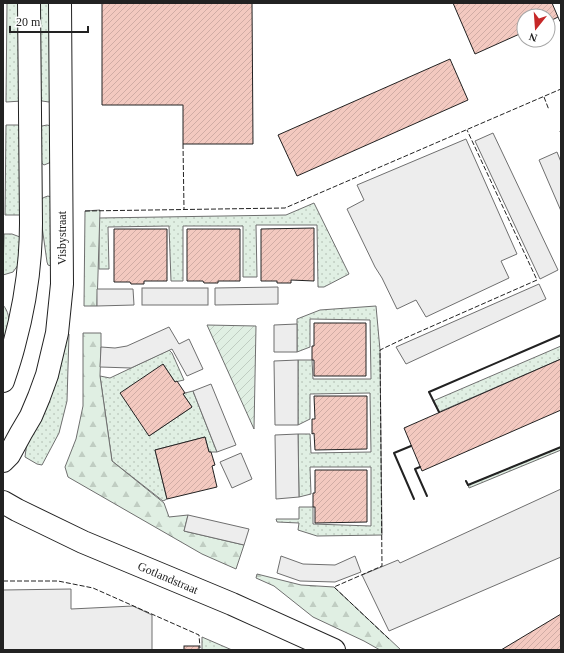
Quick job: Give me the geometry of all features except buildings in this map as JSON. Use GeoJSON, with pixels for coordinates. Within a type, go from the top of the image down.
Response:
{"type":"FeatureCollection","features":[{"type":"Feature","properties":{"kind":"street"},"geometry":{"type":"LineString","coordinates":[[3,381],[14,345],[23,306],[30,257],[29,3]]}},
{"type":"Feature","properties":{"kind":"street","name":"Visbystraat"},"geometry":{"type":"LineString","coordinates":[[3,461],[9,455],[31,416],[51,362],[57,333],[62,284],[60,3]]}},
{"type":"Feature","properties":{"kind":"street","name":"Gotlandstraat"},"geometry":{"type":"LineString","coordinates":[[3,502],[83,542],[232,604],[334,650]]}},
{"type":"Feature","properties":{"kind":"green space"},"geometry":{"type":"Polygon","coordinates":[[[7,3],[25,3],[22,101],[6,102],[7,3]]]}},
{"type":"Feature","properties":{"kind":"green space"},"geometry":{"type":"Polygon","coordinates":[[[38,3],[56,3],[55,97],[49,102],[42,101],[38,96],[38,3]]]}},
{"type":"Feature","properties":{"kind":"green space"},"geometry":{"type":"Polygon","coordinates":[[[6,125],[18,125],[25,132],[24,210],[19,215],[5,215],[6,125]]]}},
{"type":"Feature","properties":{"kind":"green space"},"geometry":{"type":"Polygon","coordinates":[[[42,126],[51,126],[54,158],[49,163],[44,165],[39,161],[38,132],[42,126]]]}},
{"type":"Feature","properties":{"kind":"green space"},"geometry":{"type":"Polygon","coordinates":[[[48,196],[53,198],[54,263],[51,266],[48,265],[47,262],[39,205],[39,200],[48,196]]]}},
{"type":"Feature","properties":{"kind":"green space"},"geometry":{"type":"Polygon","coordinates":[[[314,203],[349,274],[324,287],[318,287],[317,225],[256,225],[257,277],[243,277],[243,226],[183,226],[183,281],[171,281],[169,226],[108,227],[109,269],[99,269],[99,218],[286,215],[314,203]]]}},
{"type":"Feature","properties":{"kind":"green space"},"geometry":{"type":"Polygon","coordinates":[[[100,210],[97,306],[84,306],[85,211],[100,210]]]}},
{"type":"Feature","properties":{"kind":"green space"},"geometry":{"type":"Polygon","coordinates":[[[4,234],[12,234],[20,237],[21,261],[13,272],[3,275],[4,234]]]}},
{"type":"Feature","properties":{"kind":"green space"},"geometry":{"type":"Polygon","coordinates":[[[3,305],[8,315],[9,326],[3,349],[3,305]]]}},
{"type":"Feature","properties":{"kind":"green space"},"geometry":{"type":"Polygon","coordinates":[[[376,306],[380,350],[382,535],[317,536],[298,530],[299,523],[277,522],[276,519],[299,519],[299,507],[313,507],[313,524],[371,526],[371,467],[310,467],[311,494],[299,497],[298,434],[310,434],[311,453],[371,452],[370,393],[310,394],[310,419],[298,425],[298,360],[312,360],[313,379],[371,379],[370,320],[310,319],[310,347],[297,352],[297,319],[320,310],[376,306]]]}},
{"type":"Feature","properties":{"kind":"green space"},"geometry":{"type":"Polygon","coordinates":[[[207,325],[256,326],[254,429],[207,325]]]}},
{"type":"Feature","properties":{"kind":"green space"},"geometry":{"type":"Polygon","coordinates":[[[83,333],[101,333],[100,376],[112,461],[164,503],[169,517],[188,515],[184,531],[244,545],[236,569],[202,554],[68,477],[65,467],[76,439],[83,406],[83,333]]]}},
{"type":"Feature","properties":{"kind":"green space"},"geometry":{"type":"Polygon","coordinates":[[[69,334],[67,401],[59,433],[42,465],[37,464],[25,457],[27,441],[66,335],[69,334]]]}},
{"type":"Feature","properties":{"kind":"green space"},"geometry":{"type":"Polygon","coordinates":[[[561,346],[561,359],[439,412],[433,401],[561,346]]]}},
{"type":"Feature","properties":{"kind":"green space"},"geometry":{"type":"Polygon","coordinates":[[[169,350],[172,353],[184,380],[175,382],[163,364],[149,436],[192,407],[183,394],[193,391],[217,452],[209,452],[205,437],[155,450],[167,499],[163,501],[112,461],[100,376],[110,378],[169,350]]]}},
{"type":"Feature","properties":{"kind":"green space"},"geometry":{"type":"Polygon","coordinates":[[[561,447],[561,450],[469,488],[468,485],[561,447]]]}},
{"type":"Feature","properties":{"kind":"green space"},"geometry":{"type":"Polygon","coordinates":[[[257,574],[301,585],[334,587],[401,650],[380,650],[313,617],[274,586],[256,578],[257,574]]]}},
{"type":"Feature","properties":{"kind":"green space"},"geometry":{"type":"Polygon","coordinates":[[[202,637],[232,650],[202,650],[202,637]]]}},
{"type":"Feature","properties":{"kind":"shaded area"},"geometry":{"type":"Polygon","coordinates":[[[493,133],[558,270],[540,279],[475,141],[493,133]]]}},
{"type":"Feature","properties":{"kind":"shaded area"},"geometry":{"type":"Polygon","coordinates":[[[466,139],[517,254],[501,261],[509,278],[426,317],[416,300],[397,309],[347,209],[364,200],[357,185],[466,139]]]}},
{"type":"Feature","properties":{"kind":"shaded area"},"geometry":{"type":"Polygon","coordinates":[[[557,152],[561,162],[561,211],[539,160],[557,152]]]}},
{"type":"Feature","properties":{"kind":"shaded area"},"geometry":{"type":"Polygon","coordinates":[[[539,284],[546,299],[406,364],[396,347],[539,284]]]}},
{"type":"Feature","properties":{"kind":"shaded area"},"geometry":{"type":"Polygon","coordinates":[[[278,287],[278,304],[215,305],[215,288],[278,287]]]}},
{"type":"Feature","properties":{"kind":"shaded area"},"geometry":{"type":"Polygon","coordinates":[[[142,288],[208,288],[208,305],[142,305],[142,288]]]}},
{"type":"Feature","properties":{"kind":"shaded area"},"geometry":{"type":"Polygon","coordinates":[[[97,289],[133,289],[134,305],[97,306],[97,289]]]}},
{"type":"Feature","properties":{"kind":"shaded area"},"geometry":{"type":"Polygon","coordinates":[[[297,324],[297,352],[274,352],[274,325],[297,324]]]}},
{"type":"Feature","properties":{"kind":"shaded area"},"geometry":{"type":"Polygon","coordinates":[[[169,327],[179,344],[189,339],[203,369],[187,376],[172,349],[131,368],[100,367],[101,347],[115,348],[127,346],[169,327]]]}},
{"type":"Feature","properties":{"kind":"shaded area"},"geometry":{"type":"Polygon","coordinates":[[[298,360],[298,425],[275,425],[274,361],[298,360]]]}},
{"type":"Feature","properties":{"kind":"shaded area"},"geometry":{"type":"Polygon","coordinates":[[[211,384],[236,445],[217,452],[193,391],[211,384]]]}},
{"type":"Feature","properties":{"kind":"shaded area"},"geometry":{"type":"Polygon","coordinates":[[[298,434],[299,497],[276,499],[275,435],[298,434]]]}},
{"type":"Feature","properties":{"kind":"shaded area"},"geometry":{"type":"Polygon","coordinates":[[[241,453],[252,479],[232,488],[220,462],[241,453]]]}},
{"type":"Feature","properties":{"kind":"shaded area"},"geometry":{"type":"Polygon","coordinates":[[[561,489],[561,557],[389,631],[362,575],[398,560],[400,563],[561,489]]]}},
{"type":"Feature","properties":{"kind":"shaded area"},"geometry":{"type":"Polygon","coordinates":[[[188,515],[249,529],[244,545],[184,531],[188,515]]]}},
{"type":"Feature","properties":{"kind":"shaded area"},"geometry":{"type":"Polygon","coordinates":[[[281,556],[303,564],[335,565],[355,556],[361,572],[335,582],[300,581],[277,573],[281,556]]]}},
{"type":"Feature","properties":{"kind":"shaded area"},"geometry":{"type":"Polygon","coordinates":[[[71,589],[71,609],[133,606],[152,615],[152,650],[3,650],[3,590],[71,589]]]}},
{"type":"Feature","properties":{"kind":"fence"},"geometry":{"type":"LineString","coordinates":[[558,17],[561,24]]}},
{"type":"Feature","properties":{"kind":"fence"},"geometry":{"type":"LineString","coordinates":[[85,211],[285,208],[561,89]]}},
{"type":"Feature","properties":{"kind":"fence"},"geometry":{"type":"LineString","coordinates":[[544,97],[549,110]]}},
{"type":"Feature","properties":{"kind":"fence"},"geometry":{"type":"LineString","coordinates":[[389,639],[334,587],[382,566],[380,350],[537,280],[467,130]]}},
{"type":"Feature","properties":{"kind":"fence"},"geometry":{"type":"LineString","coordinates":[[183,144],[184,209]]}},
{"type":"Feature","properties":{"kind":"fence"},"geometry":{"type":"LineString","coordinates":[[3,581],[58,581],[93,588],[199,635],[200,648]]}},
{"type":"Feature","properties":{"kind":"wall"},"geometry":{"type":"LineString","coordinates":[[439,412],[429,392],[561,335]]}},
{"type":"Feature","properties":{"kind":"wall"},"geometry":{"type":"LineString","coordinates":[[411,446],[394,453],[414,499]]}},
{"type":"Feature","properties":{"kind":"wall"},"geometry":{"type":"LineString","coordinates":[[466,481],[468,485],[561,447]]}},
{"type":"Feature","properties":{"kind":"wall"},"geometry":{"type":"LineString","coordinates":[[420,467],[415,469],[427,496]]}}]}
